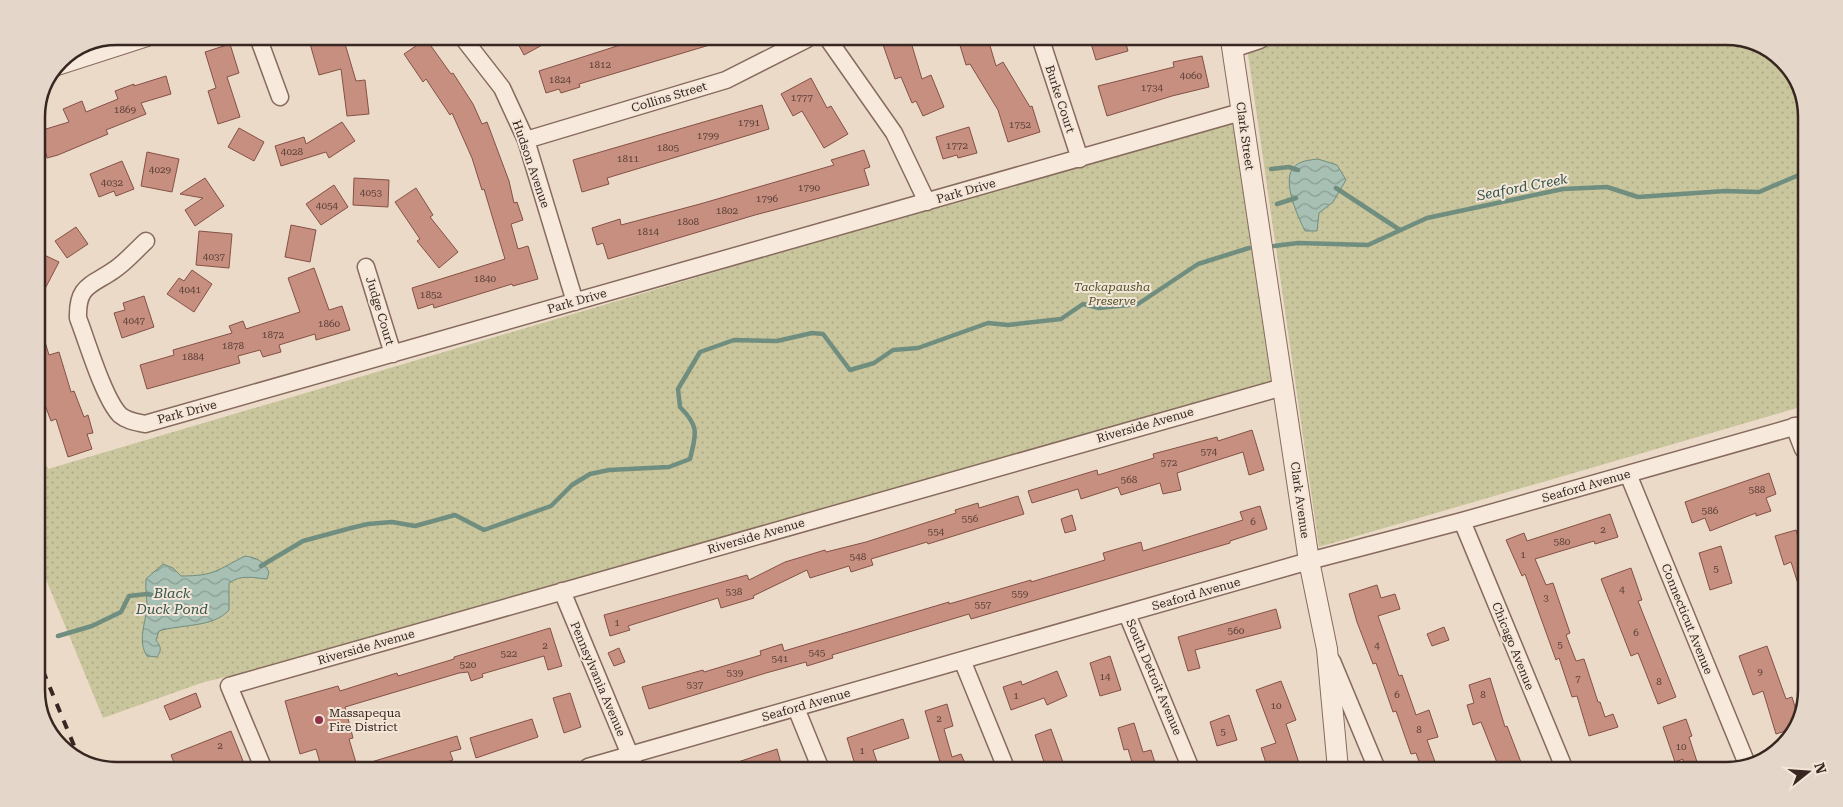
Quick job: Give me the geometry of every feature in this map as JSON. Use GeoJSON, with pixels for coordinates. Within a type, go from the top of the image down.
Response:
{"type":"FeatureCollection","features":[{"type":"Feature","properties":{"kind":"street"},"geometry":{"type":"LineString","coordinates":[[82,54],[114,45]]}},
{"type":"Feature","properties":{"kind":"street"},"geometry":{"type":"LineString","coordinates":[[261,45],[280,97]]}},
{"type":"Feature","properties":{"kind":"street","name":"Hudson Avenue"},"geometry":{"type":"LineString","coordinates":[[468,45],[502,88],[526,140],[575,302]]}},
{"type":"Feature","properties":{"kind":"street","name":"Collins Street"},"geometry":{"type":"LineString","coordinates":[[526,140],[726,80],[794,45]]}},
{"type":"Feature","properties":{"kind":"street"},"geometry":{"type":"LineString","coordinates":[[832,45],[894,132],[927,202]]}},
{"type":"Feature","properties":{"kind":"street","name":"Burke Court"},"geometry":{"type":"LineString","coordinates":[[1043,45],[1080,158]]}},
{"type":"Feature","properties":{"kind":"street","name":"Clark Street"},"geometry":{"type":"LineString","coordinates":[[1232,45],[1259,231]]}},
{"type":"Feature","properties":{"kind":"street","name":"Park Drive"},"geometry":{"type":"LineString","coordinates":[[146,240],[114,270],[92,282],[83,290],[78,303],[78,318],[111,403],[121,416],[132,422],[145,424],[1241,112]]}},
{"type":"Feature","properties":{"kind":"street","name":"Clark Avenue"},"geometry":{"type":"LineString","coordinates":[[1259,231],[1309,561],[1327,649],[1337,762]]}},
{"type":"Feature","properties":{"kind":"street","name":"Judge Court"},"geometry":{"type":"LineString","coordinates":[[366,267],[393,354]]}},
{"type":"Feature","properties":{"kind":"street","name":"Riverside Avenue"},"geometry":{"type":"LineString","coordinates":[[261,762],[229,686],[1283,386]]}},
{"type":"Feature","properties":{"kind":"street","name":"Seaford Avenue"},"geometry":{"type":"LineString","coordinates":[[632,761],[796,708],[962,660],[1309,561],[1462,521],[1798,425]]}},
{"type":"Feature","properties":{"kind":"street","name":"Connecticut Avenue"},"geometry":{"type":"LineString","coordinates":[[1628,474],[1745,760]]}},
{"type":"Feature","properties":{"kind":"street","name":"Chicago Avenue"},"geometry":{"type":"LineString","coordinates":[[1462,521],[1562,762]]}},
{"type":"Feature","properties":{"kind":"street","name":"Pennsylvania Avenue"},"geometry":{"type":"LineString","coordinates":[[562,591],[632,761]]}},
{"type":"Feature","properties":{"kind":"street","name":"South Detroit Avenue"},"geometry":{"type":"LineString","coordinates":[[1127,614],[1188,762]]}},
{"type":"Feature","properties":{"kind":"street"},"geometry":{"type":"LineString","coordinates":[[1327,649],[1374,762]]}},
{"type":"Feature","properties":{"kind":"street"},"geometry":{"type":"LineString","coordinates":[[962,660],[1004,762]]}},
{"type":"Feature","properties":{"kind":"street"},"geometry":{"type":"LineString","coordinates":[[796,708],[818,762]]}},
{"type":"Feature","properties":{"kind":"green space"},"geometry":{"type":"Polygon","coordinates":[[[1253,45],[1726,45],[1740,46],[1754,50],[1762,55],[1774,63],[1786,77],[1791,85],[1798,112],[1798,408],[1319,547],[1247,47],[1253,45]]]}},
{"type":"Feature","properties":{"kind":"green space","name":"Tackapausha Preserve"},"geometry":{"type":"Polygon","coordinates":[[[1233,119],[1272,387],[338,651],[204,682],[103,718],[45,577],[45,462],[48,469],[1233,119]]]}},
{"type":"Feature","properties":{"kind":"water"},"geometry":{"type":"Polygon","coordinates":[[[1318,159],[1337,165],[1346,180],[1333,202],[1319,213],[1317,231],[1305,231],[1292,200],[1289,182],[1290,174],[1298,164],[1318,159]]]}},
{"type":"Feature","properties":{"kind":"water","name":"Black Duck Pond"},"geometry":{"type":"Polygon","coordinates":[[[245,556],[257,559],[265,565],[269,572],[267,579],[238,578],[229,583],[229,610],[222,616],[206,623],[159,631],[156,640],[160,647],[160,652],[157,657],[147,656],[142,638],[147,606],[146,579],[163,564],[173,568],[181,576],[201,575],[215,571],[245,556]]]}},
{"type":"Feature","properties":{"kind":"building"},"geometry":{"type":"Polygon","coordinates":[[[230,45],[239,73],[227,77],[240,117],[218,124],[208,91],[216,88],[205,52],[230,45]]]}},
{"type":"Feature","properties":{"kind":"building"},"geometry":{"type":"Polygon","coordinates":[[[310,45],[345,45],[356,81],[365,80],[369,114],[347,116],[341,69],[319,75],[310,45]]]}},
{"type":"Feature","properties":{"kind":"building"},"geometry":{"type":"Polygon","coordinates":[[[417,45],[430,45],[451,74],[453,73],[473,104],[482,124],[487,122],[509,181],[514,203],[517,202],[523,220],[511,224],[518,249],[528,246],[538,279],[513,286],[512,284],[434,308],[433,304],[418,309],[412,288],[505,259],[484,189],[482,190],[472,158],[452,113],[450,115],[426,79],[423,82],[404,54],[417,45]]]}},
{"type":"Feature","properties":{"kind":"building"},"geometry":{"type":"Polygon","coordinates":[[[519,45],[542,45],[524,55],[519,45]]]}},
{"type":"Feature","properties":{"kind":"building"},"geometry":{"type":"Polygon","coordinates":[[[620,45],[710,45],[579,84],[580,87],[561,93],[559,89],[546,93],[539,71],[620,45]]]}},
{"type":"Feature","properties":{"kind":"building"},"geometry":{"type":"Polygon","coordinates":[[[883,45],[912,45],[922,79],[931,75],[944,107],[923,116],[916,101],[912,103],[901,77],[895,79],[883,45]]]}},
{"type":"Feature","properties":{"kind":"building"},"geometry":{"type":"Polygon","coordinates":[[[960,45],[990,45],[996,66],[1003,62],[1030,107],[1032,106],[1040,132],[1008,142],[998,110],[970,64],[966,65],[960,45]]]}},
{"type":"Feature","properties":{"kind":"building"},"geometry":{"type":"Polygon","coordinates":[[[1092,45],[1126,45],[1128,51],[1096,60],[1092,45]]]}},
{"type":"Feature","properties":{"kind":"building"},"geometry":{"type":"Polygon","coordinates":[[[1202,56],[1209,87],[1107,116],[1098,86],[1174,67],[1173,62],[1202,56]]]}},
{"type":"Feature","properties":{"kind":"building"},"geometry":{"type":"Polygon","coordinates":[[[166,76],[171,94],[141,103],[146,114],[106,130],[108,134],[47,158],[45,153],[45,129],[69,122],[63,109],[82,101],[86,112],[118,99],[115,91],[134,84],[134,86],[166,76]]]}},
{"type":"Feature","properties":{"kind":"building"},"geometry":{"type":"Polygon","coordinates":[[[811,78],[827,108],[831,106],[848,134],[824,148],[802,111],[793,116],[781,94],[811,78]]]}},
{"type":"Feature","properties":{"kind":"building"},"geometry":{"type":"Polygon","coordinates":[[[762,105],[769,129],[607,178],[609,184],[582,192],[573,160],[762,105]]]}},
{"type":"Feature","properties":{"kind":"building"},"geometry":{"type":"Polygon","coordinates":[[[342,122],[355,141],[329,158],[326,152],[281,166],[275,146],[304,137],[306,144],[342,122]]]}},
{"type":"Feature","properties":{"kind":"building"},"geometry":{"type":"Polygon","coordinates":[[[969,127],[977,153],[958,158],[957,155],[943,159],[936,137],[969,127]]]}},
{"type":"Feature","properties":{"kind":"building"},"geometry":{"type":"Polygon","coordinates":[[[239,128],[264,142],[254,161],[228,147],[239,128]]]}},
{"type":"Feature","properties":{"kind":"building"},"geometry":{"type":"Polygon","coordinates":[[[864,150],[870,167],[864,169],[869,185],[755,215],[608,259],[603,243],[597,245],[592,228],[620,219],[621,225],[700,204],[834,165],[831,160],[864,150]]]}},
{"type":"Feature","properties":{"kind":"building"},"geometry":{"type":"Polygon","coordinates":[[[147,152],[179,159],[172,192],[141,186],[147,152]]]}},
{"type":"Feature","properties":{"kind":"building"},"geometry":{"type":"Polygon","coordinates":[[[122,161],[134,189],[116,196],[114,191],[99,197],[90,174],[122,161]]]}},
{"type":"Feature","properties":{"kind":"building"},"geometry":{"type":"Polygon","coordinates":[[[205,178],[224,206],[195,226],[185,210],[203,198],[180,194],[205,178]]]}},
{"type":"Feature","properties":{"kind":"building"},"geometry":{"type":"Polygon","coordinates":[[[354,178],[389,180],[388,207],[353,205],[354,178]]]}},
{"type":"Feature","properties":{"kind":"building"},"geometry":{"type":"Polygon","coordinates":[[[334,185],[348,207],[321,225],[306,204],[334,185]]]}},
{"type":"Feature","properties":{"kind":"building"},"geometry":{"type":"Polygon","coordinates":[[[416,188],[433,215],[430,217],[458,252],[439,268],[417,241],[420,239],[395,202],[416,188]]]}},
{"type":"Feature","properties":{"kind":"building"},"geometry":{"type":"Polygon","coordinates":[[[291,225],[316,230],[310,262],[285,257],[291,225]]]}},
{"type":"Feature","properties":{"kind":"building"},"geometry":{"type":"Polygon","coordinates":[[[76,227],[88,244],[67,258],[55,241],[76,227]]]}},
{"type":"Feature","properties":{"kind":"building"},"geometry":{"type":"Polygon","coordinates":[[[199,231],[232,234],[229,268],[196,265],[199,231]]]}},
{"type":"Feature","properties":{"kind":"building"},"geometry":{"type":"Polygon","coordinates":[[[45,255],[59,262],[45,289],[45,255]]]}},
{"type":"Feature","properties":{"kind":"building"},"geometry":{"type":"Polygon","coordinates":[[[314,268],[329,310],[342,306],[350,330],[316,340],[315,334],[279,345],[281,352],[263,357],[260,350],[238,356],[240,363],[147,389],[140,365],[174,355],[173,350],[232,333],[229,326],[243,321],[246,329],[300,312],[288,278],[314,268]]]}},
{"type":"Feature","properties":{"kind":"building"},"geometry":{"type":"Polygon","coordinates":[[[192,270],[212,284],[194,312],[167,294],[179,278],[184,281],[192,270]]]}},
{"type":"Feature","properties":{"kind":"building"},"geometry":{"type":"Polygon","coordinates":[[[144,296],[154,327],[122,338],[114,313],[125,310],[123,303],[144,296]]]}},
{"type":"Feature","properties":{"kind":"building"},"geometry":{"type":"Polygon","coordinates":[[[45,342],[49,355],[59,352],[71,392],[74,391],[84,417],[88,415],[93,433],[87,434],[92,449],[68,457],[56,419],[51,421],[45,405],[45,342]]]}},
{"type":"Feature","properties":{"kind":"building"},"geometry":{"type":"Polygon","coordinates":[[[1252,430],[1264,470],[1249,475],[1243,452],[1177,473],[1181,490],[1163,494],[1160,483],[1121,495],[1118,487],[1081,499],[1078,489],[1032,503],[1028,491],[1097,470],[1098,475],[1154,458],[1153,454],[1217,437],[1218,441],[1252,430]]]}},
{"type":"Feature","properties":{"kind":"building"},"geometry":{"type":"Polygon","coordinates":[[[1769,473],[1776,494],[1766,498],[1771,511],[1756,516],[1756,513],[1710,531],[1705,518],[1692,523],[1685,502],[1769,473]]]}},
{"type":"Feature","properties":{"kind":"building"},"geometry":{"type":"Polygon","coordinates":[[[1018,496],[1024,514],[928,544],[927,542],[871,559],[873,565],[851,572],[849,566],[810,578],[807,570],[753,596],[754,598],[721,608],[718,598],[628,626],[630,630],[610,636],[604,615],[747,575],[749,580],[785,562],[825,550],[826,552],[866,542],[956,513],[955,510],[978,503],[979,508],[1018,496]]]}},
{"type":"Feature","properties":{"kind":"building"},"geometry":{"type":"Polygon","coordinates":[[[1260,506],[1267,529],[1230,541],[1230,543],[971,619],[969,614],[832,655],[833,658],[807,666],[806,662],[649,709],[642,687],[703,670],[704,672],[761,655],[760,651],[782,644],[784,651],[949,602],[949,604],[1031,580],[1031,582],[1105,560],[1103,553],[1141,542],[1143,551],[1243,520],[1240,512],[1260,506]]]}},
{"type":"Feature","properties":{"kind":"building"},"geometry":{"type":"Polygon","coordinates":[[[1610,514],[1618,537],[1595,544],[1594,541],[1535,559],[1546,585],[1553,583],[1570,633],[1566,635],[1576,661],[1584,659],[1605,717],[1613,714],[1618,727],[1589,736],[1577,696],[1572,697],[1559,658],[1556,660],[1525,574],[1522,576],[1506,540],[1524,533],[1527,541],[1610,514]]]}},
{"type":"Feature","properties":{"kind":"building"},"geometry":{"type":"Polygon","coordinates":[[[1072,515],[1076,530],[1065,533],[1061,519],[1072,515]]]}},
{"type":"Feature","properties":{"kind":"building"},"geometry":{"type":"Polygon","coordinates":[[[1796,530],[1798,537],[1798,584],[1791,562],[1784,565],[1775,536],[1796,530]]]}},
{"type":"Feature","properties":{"kind":"building"},"geometry":{"type":"Polygon","coordinates":[[[1721,546],[1732,583],[1710,590],[1699,553],[1721,546]]]}},
{"type":"Feature","properties":{"kind":"building"},"geometry":{"type":"Polygon","coordinates":[[[1631,568],[1642,600],[1638,601],[1676,697],[1658,704],[1638,653],[1631,656],[1601,579],[1631,568]]]}},
{"type":"Feature","properties":{"kind":"building"},"geometry":{"type":"Polygon","coordinates":[[[1377,585],[1381,598],[1395,594],[1400,609],[1378,616],[1399,676],[1402,675],[1416,715],[1429,710],[1438,737],[1427,740],[1435,762],[1419,762],[1416,753],[1411,754],[1396,711],[1393,712],[1376,663],[1373,664],[1357,622],[1349,594],[1377,585]]]}},
{"type":"Feature","properties":{"kind":"building"},"geometry":{"type":"Polygon","coordinates":[[[1276,609],[1281,628],[1195,650],[1200,668],[1188,671],[1178,637],[1276,609]]]}},
{"type":"Feature","properties":{"kind":"building"},"geometry":{"type":"Polygon","coordinates":[[[1444,627],[1449,640],[1432,646],[1427,634],[1444,627]]]}},
{"type":"Feature","properties":{"kind":"building"},"geometry":{"type":"Polygon","coordinates":[[[550,628],[562,666],[548,670],[544,656],[482,674],[483,677],[471,681],[468,672],[459,673],[345,707],[353,738],[349,739],[356,762],[320,762],[316,749],[300,754],[285,701],[338,686],[340,691],[397,673],[398,676],[454,659],[454,657],[550,628]]]}},
{"type":"Feature","properties":{"kind":"building"},"geometry":{"type":"Polygon","coordinates":[[[1767,646],[1786,699],[1792,697],[1796,709],[1793,718],[1785,731],[1776,734],[1763,691],[1753,695],[1739,656],[1767,646]]]}},
{"type":"Feature","properties":{"kind":"building"},"geometry":{"type":"Polygon","coordinates":[[[619,648],[625,662],[614,666],[608,653],[619,648]]]}},
{"type":"Feature","properties":{"kind":"building"},"geometry":{"type":"Polygon","coordinates":[[[1110,656],[1121,690],[1100,696],[1090,663],[1110,656]]]}},
{"type":"Feature","properties":{"kind":"building"},"geometry":{"type":"Polygon","coordinates":[[[1057,671],[1067,696],[1047,705],[1044,698],[1011,710],[1003,687],[1021,681],[1022,685],[1057,671]]]}},
{"type":"Feature","properties":{"kind":"building"},"geometry":{"type":"Polygon","coordinates":[[[1490,678],[1505,727],[1507,726],[1521,762],[1497,762],[1481,722],[1473,725],[1467,705],[1474,703],[1469,685],[1490,678]]]}},
{"type":"Feature","properties":{"kind":"building"},"geometry":{"type":"Polygon","coordinates":[[[1281,681],[1296,720],[1286,724],[1299,762],[1266,762],[1261,748],[1276,743],[1256,690],[1281,681]]]}},
{"type":"Feature","properties":{"kind":"building"},"geometry":{"type":"Polygon","coordinates":[[[196,693],[201,707],[170,720],[164,706],[196,693]]]}},
{"type":"Feature","properties":{"kind":"building"},"geometry":{"type":"Polygon","coordinates":[[[570,693],[581,727],[564,733],[553,698],[570,693]]]}},
{"type":"Feature","properties":{"kind":"building"},"geometry":{"type":"Polygon","coordinates":[[[947,704],[953,726],[944,729],[952,757],[961,754],[964,762],[940,762],[925,711],[947,704]]]}},
{"type":"Feature","properties":{"kind":"building"},"geometry":{"type":"Polygon","coordinates":[[[1229,715],[1237,740],[1217,746],[1210,722],[1229,715]]]}},
{"type":"Feature","properties":{"kind":"building"},"geometry":{"type":"Polygon","coordinates":[[[532,719],[538,737],[476,758],[470,738],[532,719]]]}},
{"type":"Feature","properties":{"kind":"building"},"geometry":{"type":"Polygon","coordinates":[[[903,719],[909,738],[873,750],[877,762],[854,762],[847,738],[903,719]]]}},
{"type":"Feature","properties":{"kind":"building"},"geometry":{"type":"Polygon","coordinates":[[[1686,719],[1692,736],[1689,737],[1697,762],[1684,762],[1683,759],[1675,762],[1663,727],[1686,719]]]}},
{"type":"Feature","properties":{"kind":"building"},"geometry":{"type":"Polygon","coordinates":[[[1134,723],[1143,752],[1151,750],[1155,762],[1132,762],[1128,749],[1124,750],[1118,728],[1134,723]]]}},
{"type":"Feature","properties":{"kind":"building"},"geometry":{"type":"Polygon","coordinates":[[[1051,729],[1063,762],[1044,762],[1035,735],[1051,729]]]}},
{"type":"Feature","properties":{"kind":"building"},"geometry":{"type":"Polygon","coordinates":[[[231,731],[243,761],[174,762],[171,755],[231,731]]]}},
{"type":"Feature","properties":{"kind":"building"},"geometry":{"type":"Polygon","coordinates":[[[457,736],[461,749],[450,752],[453,760],[447,762],[371,762],[457,736]]]}},
{"type":"Feature","properties":{"kind":"building"},"geometry":{"type":"Polygon","coordinates":[[[777,749],[781,762],[738,762],[777,749]]]}},
{"type":"Feature","properties":{"kind":"waterway"},"geometry":{"type":"LineString","coordinates":[[1271,169],[1289,167],[1298,170]]}},
{"type":"Feature","properties":{"kind":"waterway","name":"Seaford Creek"},"geometry":{"type":"LineString","coordinates":[[1274,246],[1298,243],[1368,245],[1427,218],[1563,189],[1607,187],[1638,197],[1725,191],[1759,192],[1798,175]]}},
{"type":"Feature","properties":{"kind":"waterway"},"geometry":{"type":"LineString","coordinates":[[1336,188],[1400,230]]}},
{"type":"Feature","properties":{"kind":"waterway"},"geometry":{"type":"LineString","coordinates":[[1277,204],[1296,198]]}},
{"type":"Feature","properties":{"kind":"waterway","name":"Seaford Creek"},"geometry":{"type":"LineString","coordinates":[[261,566],[303,541],[368,524],[392,522],[415,526],[455,515],[484,530],[551,506],[572,485],[590,474],[609,470],[669,467],[690,459],[695,431],[691,420],[680,407],[678,389],[700,352],[734,340],[777,341],[812,333],[823,334],[850,370],[874,363],[893,350],[918,348],[988,323],[1008,325],[1061,319],[1083,304],[1099,308],[1138,304],[1198,264],[1249,248]]}},
{"type":"Feature","properties":{"kind":"waterway","name":"Seaford Creek"},"geometry":{"type":"LineString","coordinates":[[58,636],[92,626],[121,612],[129,596],[152,595]]}},
{"type":"Feature","properties":{"kind":"railway"},"geometry":{"type":"LineString","coordinates":[[45,676],[75,748]]}},
{"type":"Feature","properties":{"kind":"place","name":"Massapequa Fire District"},"geometry":{"type":"Point","coordinates":[319,720]}}]}
